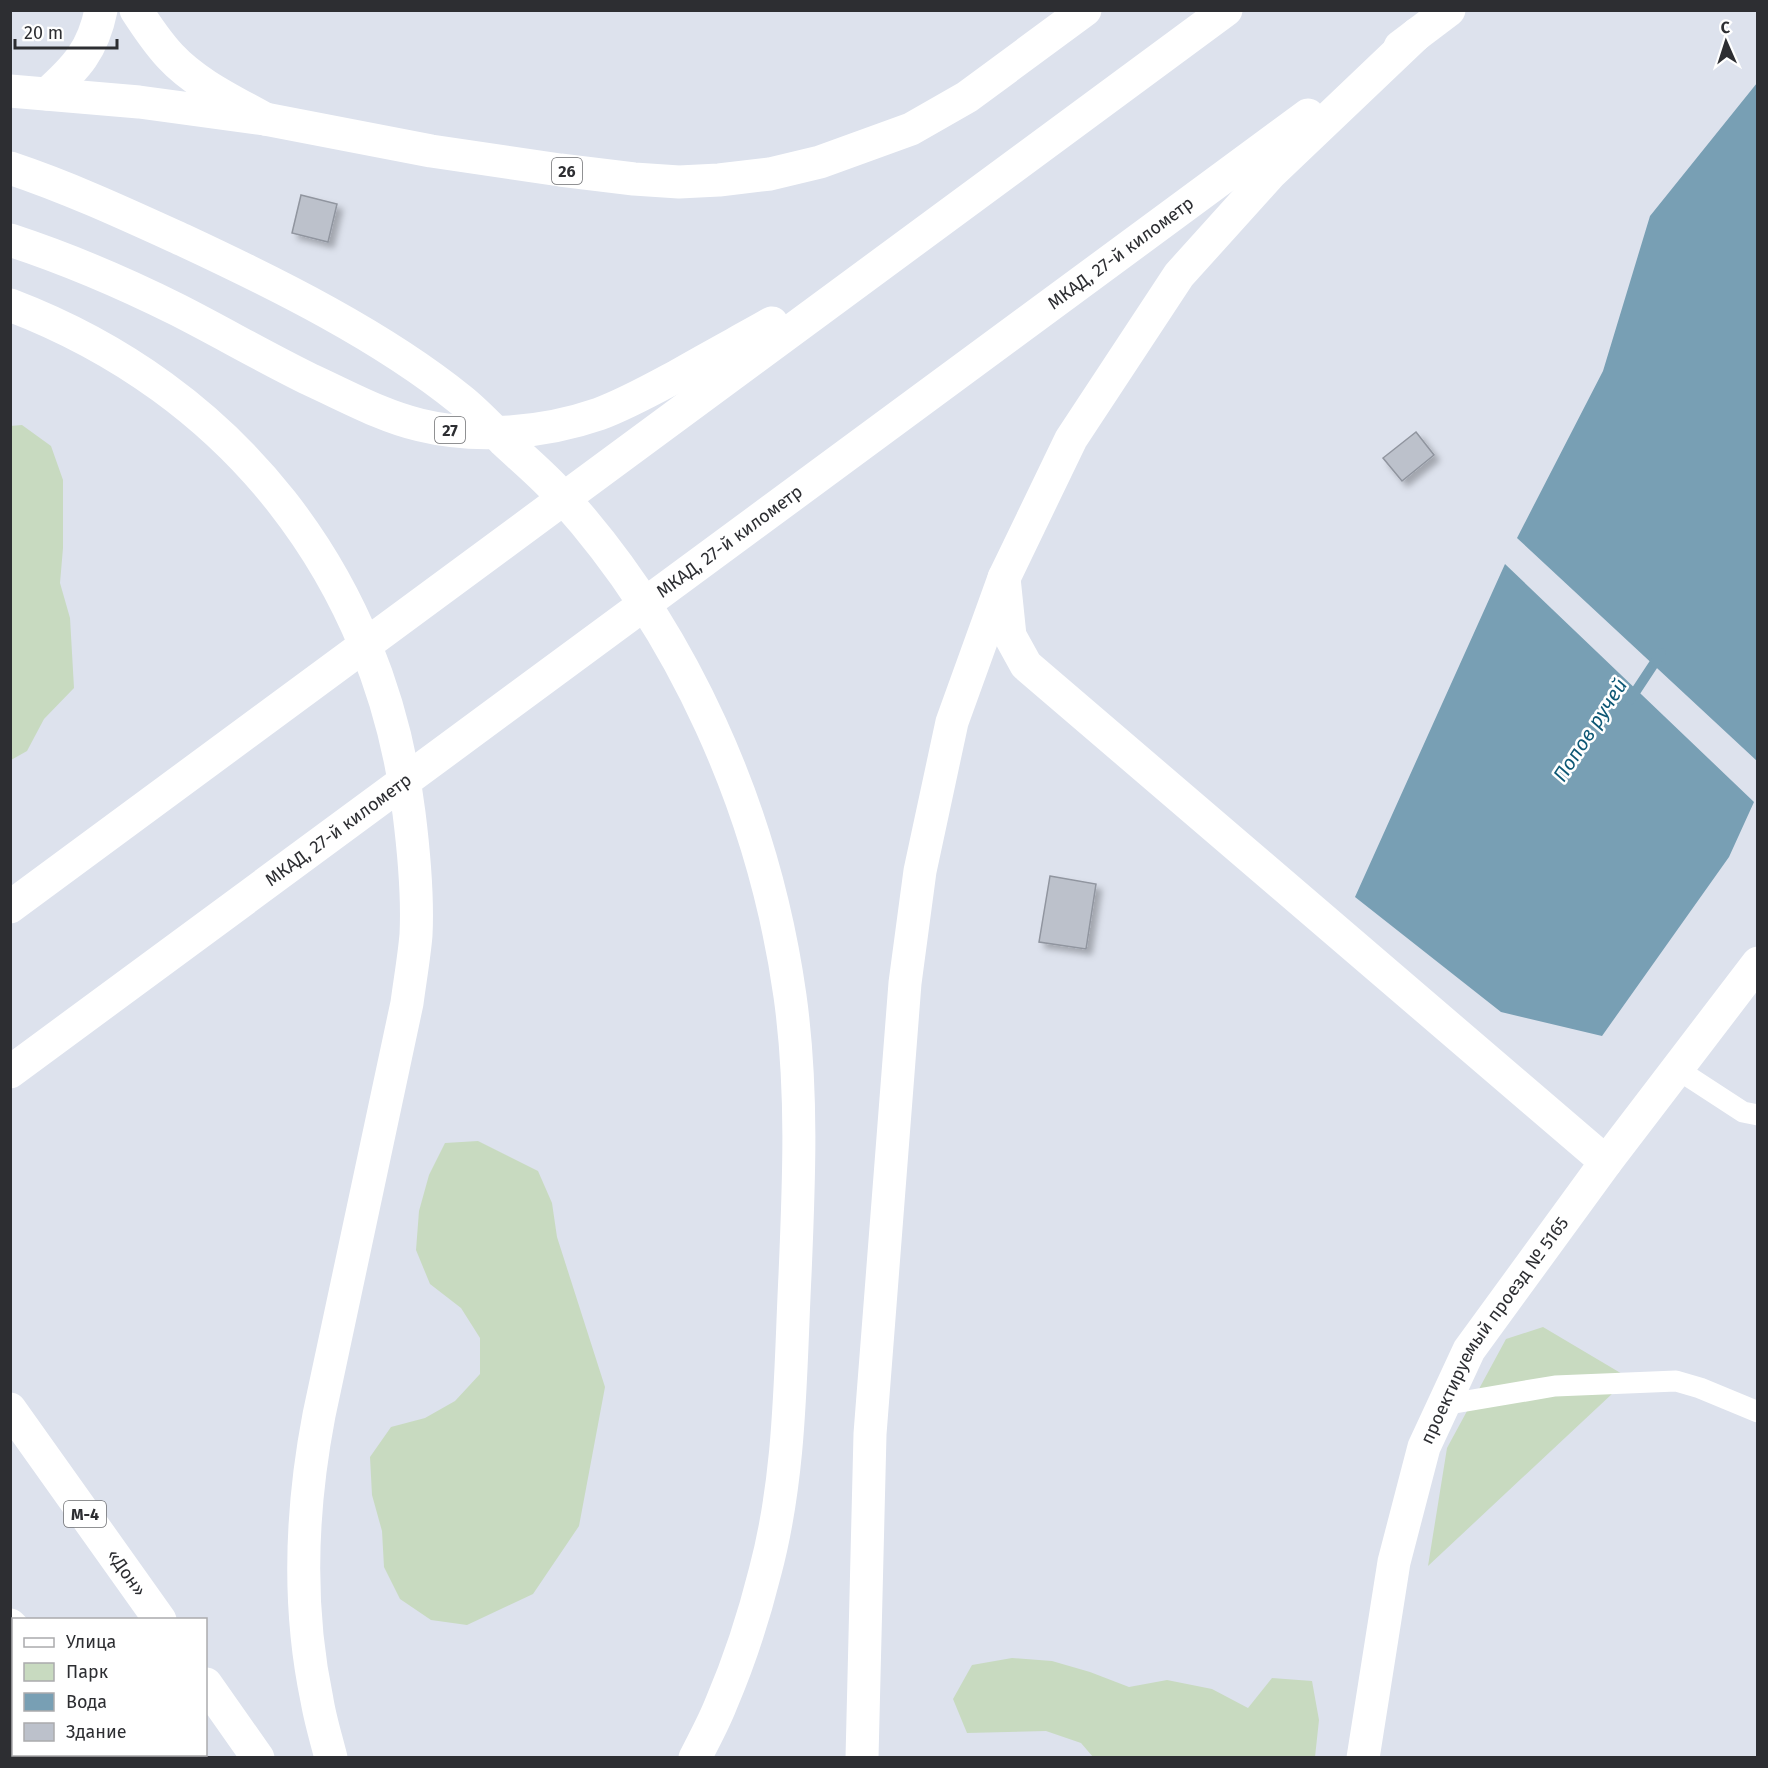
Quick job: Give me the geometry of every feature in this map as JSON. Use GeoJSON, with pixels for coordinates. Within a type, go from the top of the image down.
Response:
{"type":"FeatureCollection","features":[{"type":"Feature","properties":{"kind":"main road"},"geometry":{"type":"LineString","coordinates":[[47,94],[72,71],[85,55],[95,34],[101,10]]}},
{"type":"Feature","properties":{"kind":"main road"},"geometry":{"type":"LineString","coordinates":[[136,10],[153,36],[172,58],[199,80],[265,119]]}},
{"type":"Feature","properties":{"kind":"main road","name":"26"},"geometry":{"type":"LineString","coordinates":[[10,92],[139,102],[265,119],[431,152],[634,180],[709,181],[770,174],[819,162],[911,129],[967,97],[1085,10]]}},
{"type":"Feature","properties":{"kind":"main road"},"geometry":{"type":"LineString","coordinates":[[10,907],[1226,10]]}},
{"type":"Feature","properties":{"kind":"main road","name":"МКАД, 27-й километр"},"geometry":{"type":"LineString","coordinates":[[10,1072],[1449,10]]}},
{"type":"Feature","properties":{"kind":"main road"},"geometry":{"type":"LineString","coordinates":[[862,1758],[870,1434],[905,983],[920,871],[952,722],[1004,578],[1071,439],[1179,275],[1271,173],[1417,34]]}},
{"type":"Feature","properties":{"kind":"main road"},"geometry":{"type":"LineString","coordinates":[[13,169],[124,213],[250,271],[348,325],[454,394],[554,488],[602,546],[651,614],[683,670],[726,761],[753,834],[778,923],[790,997],[797,1068],[800,1162],[788,1431],[780,1496],[766,1569],[722,1703],[695,1758]]}},
{"type":"Feature","properties":{"kind":"main road","name":"27"},"geometry":{"type":"LineString","coordinates":[[10,240],[51,253],[117,281],[278,364],[387,415],[420,426],[477,432],[528,430],[562,424],[599,414],[635,399],[889,258]]}},
{"type":"Feature","properties":{"kind":"main road"},"geometry":{"type":"LineString","coordinates":[[10,305],[42,317],[110,351],[181,400],[216,429],[274,491],[325,563],[348,607],[371,664],[395,735],[406,790],[413,847],[416,935],[407,1003],[313,1446],[304,1526],[304,1578],[308,1641],[316,1700],[331,1758]]}},
{"type":"Feature","properties":{"kind":"main road"},"geometry":{"type":"LineString","coordinates":[[1004,578],[1010,636],[1026,665],[1606,1162]]}},
{"type":"Feature","properties":{"kind":"main road","name":"проектируемый проезд № 5165"},"geometry":{"type":"LineString","coordinates":[[1363,1758],[1394,1562],[1424,1447],[1469,1350],[1606,1162],[1758,963]]}},
{"type":"Feature","properties":{"kind":"main road","name":"«Дон»"},"geometry":{"type":"LineString","coordinates":[[10,1409],[159,1618]]}},
{"type":"Feature","properties":{"kind":"main road"},"geometry":{"type":"LineString","coordinates":[[207,1685],[258,1758]]}},
{"type":"Feature","properties":{"kind":"lane"},"geometry":{"type":"LineString","coordinates":[[1677,1069],[1743,1112],[1758,1115]]}},
{"type":"Feature","properties":{"kind":"lane"},"geometry":{"type":"LineString","coordinates":[[1443,1405],[1555,1386],[1676,1381],[1700,1388],[1758,1412]]}},
{"type":"Feature","properties":{"kind":"green space"},"geometry":{"type":"Polygon","coordinates":[[[22,425],[51,446],[63,480],[63,548],[60,583],[70,618],[74,688],[44,719],[27,751],[11,760],[10,426],[22,425]]]}},
{"type":"Feature","properties":{"kind":"green space"},"geometry":{"type":"Polygon","coordinates":[[[478,1141],[538,1171],[552,1203],[557,1237],[605,1387],[579,1526],[533,1594],[467,1625],[431,1620],[400,1599],[384,1567],[382,1531],[372,1495],[370,1457],[391,1427],[425,1418],[455,1401],[480,1374],[480,1338],[461,1308],[430,1284],[416,1250],[419,1211],[429,1175],[445,1143],[478,1141]]]}},
{"type":"Feature","properties":{"kind":"green space"},"geometry":{"type":"Polygon","coordinates":[[[1543,1327],[1629,1378],[1428,1566],[1447,1448],[1506,1339],[1543,1327]]]}},
{"type":"Feature","properties":{"kind":"green space"},"geometry":{"type":"Polygon","coordinates":[[[1012,1658],[1052,1661],[1129,1687],[1167,1680],[1212,1689],[1248,1708],[1272,1678],[1312,1681],[1319,1720],[1315,1757],[1093,1757],[1081,1743],[1046,1731],[967,1733],[953,1699],[972,1665],[1012,1658]]]}},
{"type":"Feature","properties":{"kind":"water"},"geometry":{"type":"Polygon","coordinates":[[[1757,83],[1757,761],[1517,538],[1603,371],[1650,216],[1757,83]]]}},
{"type":"Feature","properties":{"kind":"water"},"geometry":{"type":"Polygon","coordinates":[[[1505,564],[1754,802],[1729,857],[1602,1036],[1501,1012],[1355,897],[1505,564]]]}},
{"type":"Feature","properties":{"kind":"building"},"geometry":{"type":"Polygon","coordinates":[[[301,195],[337,204],[328,242],[292,233],[301,195]]]}},
{"type":"Feature","properties":{"kind":"building"},"geometry":{"type":"Polygon","coordinates":[[[1416,432],[1434,455],[1402,481],[1383,458],[1416,432]]]}},
{"type":"Feature","properties":{"kind":"building"},"geometry":{"type":"Polygon","coordinates":[[[1050,876],[1096,884],[1086,949],[1039,942],[1050,876]]]}},
{"type":"Feature","properties":{"kind":"waterway","name":"Попов ручей"},"geometry":{"type":"LineString","coordinates":[[1630,700],[1661,653]]}}]}
